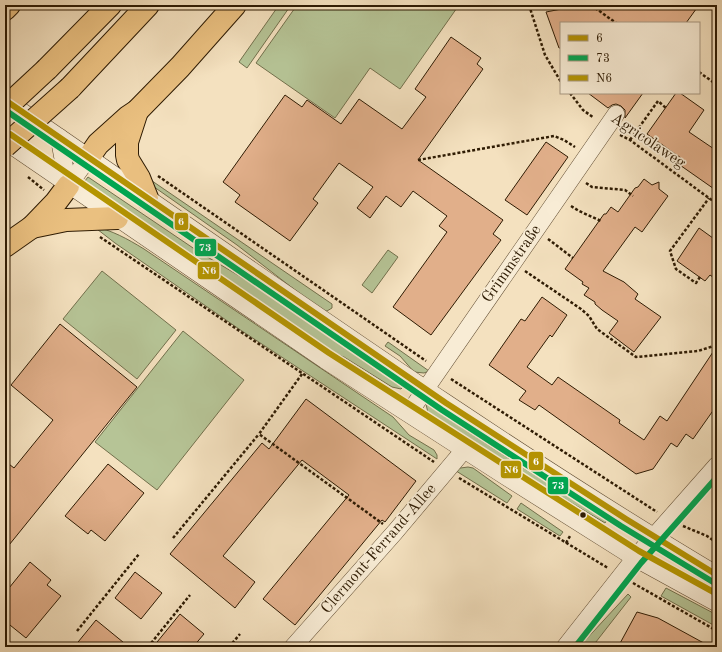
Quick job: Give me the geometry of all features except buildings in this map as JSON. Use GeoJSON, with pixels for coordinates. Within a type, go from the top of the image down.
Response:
{"type":"FeatureCollection","features":[{"type":"Feature","properties":{"kind":"highway"},"geometry":{"type":"LineString","coordinates":[[5,9],[9,5]]}},
{"type":"Feature","properties":{"kind":"highway"},"geometry":{"type":"LineString","coordinates":[[5,108],[47,69],[110,5]]}},
{"type":"Feature","properties":{"kind":"highway"},"geometry":{"type":"LineString","coordinates":[[5,146],[70,88],[148,5]]}},
{"type":"Feature","properties":{"kind":"highway"},"geometry":{"type":"LineString","coordinates":[[89,157],[98,144],[128,117],[137,111],[180,67],[235,5]]}},
{"type":"Feature","properties":{"kind":"highway"},"geometry":{"type":"LineString","coordinates":[[137,111],[127,142],[127,155],[128,160],[139,178],[147,198]]}},
{"type":"Feature","properties":{"kind":"highway"},"geometry":{"type":"LineString","coordinates":[[5,246],[32,227],[62,194]]}},
{"type":"Feature","properties":{"kind":"highway"},"geometry":{"type":"LineString","coordinates":[[32,227],[66,220],[117,218]]}},
{"type":"Feature","properties":{"kind":"street"},"geometry":{"type":"LineString","coordinates":[[5,100],[425,390],[653,537],[717,575]]}},
{"type":"Feature","properties":{"kind":"street","name":"Grimmstraße"},"geometry":{"type":"LineString","coordinates":[[409,413],[611,121]]}},
{"type":"Feature","properties":{"kind":"street"},"geometry":{"type":"LineString","coordinates":[[59,137],[62,194]]}},
{"type":"Feature","properties":{"kind":"street"},"geometry":{"type":"LineString","coordinates":[[5,141],[62,194],[117,218],[325,360],[464,450],[635,558],[717,603]]}},
{"type":"Feature","properties":{"kind":"street"},"geometry":{"type":"LineString","coordinates":[[62,194],[89,157]]}},
{"type":"Feature","properties":{"kind":"street","name":"Clermont-Ferrand-Allee"},"geometry":{"type":"LineString","coordinates":[[293,647],[395,532],[464,450]]}},
{"type":"Feature","properties":{"kind":"street"},"geometry":{"type":"LineString","coordinates":[[565,647],[635,558],[717,465]]}},
{"type":"Feature","properties":{"kind":"path"},"geometry":{"type":"LineString","coordinates":[[529,5],[545,55],[560,80]]}},
{"type":"Feature","properties":{"kind":"path"},"geometry":{"type":"LineString","coordinates":[[591,5],[615,22]]}},
{"type":"Feature","properties":{"kind":"path"},"geometry":{"type":"LineString","coordinates":[[700,73],[717,85]]}},
{"type":"Feature","properties":{"kind":"path","name":"Agricolaweg"},"geometry":{"type":"LineString","coordinates":[[571,94],[583,110],[611,121],[630,140],[717,204]]}},
{"type":"Feature","properties":{"kind":"path"},"geometry":{"type":"LineString","coordinates":[[630,140],[658,102],[666,108]]}},
{"type":"Feature","properties":{"kind":"path"},"geometry":{"type":"LineString","coordinates":[[418,160],[554,136],[564,140],[587,156]]}},
{"type":"Feature","properties":{"kind":"path"},"geometry":{"type":"LineString","coordinates":[[22,173],[46,191],[62,194]]}},
{"type":"Feature","properties":{"kind":"path"},"geometry":{"type":"LineString","coordinates":[[154,174],[438,370],[668,520],[708,536],[717,543]]}},
{"type":"Feature","properties":{"kind":"path"},"geometry":{"type":"LineString","coordinates":[[574,176],[592,187],[625,190],[633,196]]}},
{"type":"Feature","properties":{"kind":"path"},"geometry":{"type":"LineString","coordinates":[[558,198],[579,211],[601,221]]}},
{"type":"Feature","properties":{"kind":"path"},"geometry":{"type":"LineString","coordinates":[[700,277],[696,283],[676,269],[670,250],[709,198]]}},
{"type":"Feature","properties":{"kind":"path"},"geometry":{"type":"LineString","coordinates":[[77,219],[108,244],[447,471],[621,576],[717,631]]}},
{"type":"Feature","properties":{"kind":"path"},"geometry":{"type":"LineString","coordinates":[[536,230],[574,258]]}},
{"type":"Feature","properties":{"kind":"path"},"geometry":{"type":"LineString","coordinates":[[513,262],[581,309],[589,316],[597,329],[636,357],[698,351],[717,345]]}},
{"type":"Feature","properties":{"kind":"path"},"geometry":{"type":"LineString","coordinates":[[173,538],[259,434],[302,374]]}},
{"type":"Feature","properties":{"kind":"path"},"geometry":{"type":"LineString","coordinates":[[259,434],[395,532]]}},
{"type":"Feature","properties":{"kind":"path"},"geometry":{"type":"LineString","coordinates":[[566,543],[570,536]]}},
{"type":"Feature","properties":{"kind":"path"},"geometry":{"type":"LineString","coordinates":[[77,631],[138,554]]}},
{"type":"Feature","properties":{"kind":"path"},"geometry":{"type":"LineString","coordinates":[[148,647],[190,595]]}},
{"type":"Feature","properties":{"kind":"path"},"geometry":{"type":"LineString","coordinates":[[229,647],[240,634]]}},
{"type":"Feature","properties":{"kind":"green space"},"geometry":{"type":"Polygon","coordinates":[[[279,5],[291,5],[247,68],[239,62],[279,5]]]}},
{"type":"Feature","properties":{"kind":"green space"},"geometry":{"type":"Polygon","coordinates":[[[297,5],[459,5],[400,89],[370,68],[335,118],[256,63],[297,5]]]}},
{"type":"Feature","properties":{"kind":"green space"},"geometry":{"type":"Polygon","coordinates":[[[139,172],[332,304],[332,308],[327,311],[322,311],[237,245],[147,182],[139,172]]]}},
{"type":"Feature","properties":{"kind":"green space"},"geometry":{"type":"Polygon","coordinates":[[[88,177],[199,252],[253,284],[403,387],[401,389],[392,387],[344,357],[321,349],[81,186],[88,177]]]}},
{"type":"Feature","properties":{"kind":"green space"},"geometry":{"type":"Polygon","coordinates":[[[93,226],[119,235],[144,249],[393,417],[409,435],[434,450],[437,455],[437,459],[239,329],[115,243],[93,226]]]}},
{"type":"Feature","properties":{"kind":"green space"},"geometry":{"type":"Polygon","coordinates":[[[388,250],[398,257],[372,293],[362,285],[388,250]]]}},
{"type":"Feature","properties":{"kind":"green space"},"geometry":{"type":"Polygon","coordinates":[[[102,271],[176,330],[137,379],[63,319],[102,271]]]}},
{"type":"Feature","properties":{"kind":"green space"},"geometry":{"type":"Polygon","coordinates":[[[183,331],[244,380],[157,490],[95,442],[183,331]]]}},
{"type":"Feature","properties":{"kind":"green space"},"geometry":{"type":"Polygon","coordinates":[[[388,342],[429,371],[424,373],[414,372],[400,356],[385,346],[388,342]]]}},
{"type":"Feature","properties":{"kind":"green space"},"geometry":{"type":"Polygon","coordinates":[[[426,404],[522,467],[607,520],[605,523],[535,481],[486,456],[432,420],[428,413],[426,404]]]}},
{"type":"Feature","properties":{"kind":"green space"},"geometry":{"type":"Polygon","coordinates":[[[468,467],[473,468],[512,496],[507,503],[453,469],[468,467]]]}},
{"type":"Feature","properties":{"kind":"green space"},"geometry":{"type":"Polygon","coordinates":[[[521,503],[563,532],[560,536],[517,509],[521,503]]]}},
{"type":"Feature","properties":{"kind":"green space"},"geometry":{"type":"Polygon","coordinates":[[[666,588],[717,615],[717,627],[661,596],[666,588]]]}},
{"type":"Feature","properties":{"kind":"green space"},"geometry":{"type":"Polygon","coordinates":[[[628,594],[631,597],[592,647],[580,646],[628,594]]]}},
{"type":"Feature","properties":{"kind":"transit line","name":"6"},"geometry":{"type":"LineString","coordinates":[[5,100],[446,403],[626,519],[717,575]]}},
{"type":"Feature","properties":{"kind":"transit line","name":"73"},"geometry":{"type":"LineString","coordinates":[[5,110],[442,410],[621,526],[713,582]]}},
{"type":"Feature","properties":{"kind":"transit line","name":"N6"},"geometry":{"type":"LineString","coordinates":[[10,134],[329,353],[639,551],[717,594]]}},
{"type":"Feature","properties":{"kind":"transit line","name":"73"},"geometry":{"type":"LineString","coordinates":[[575,647],[641,563],[717,477]]}}]}
